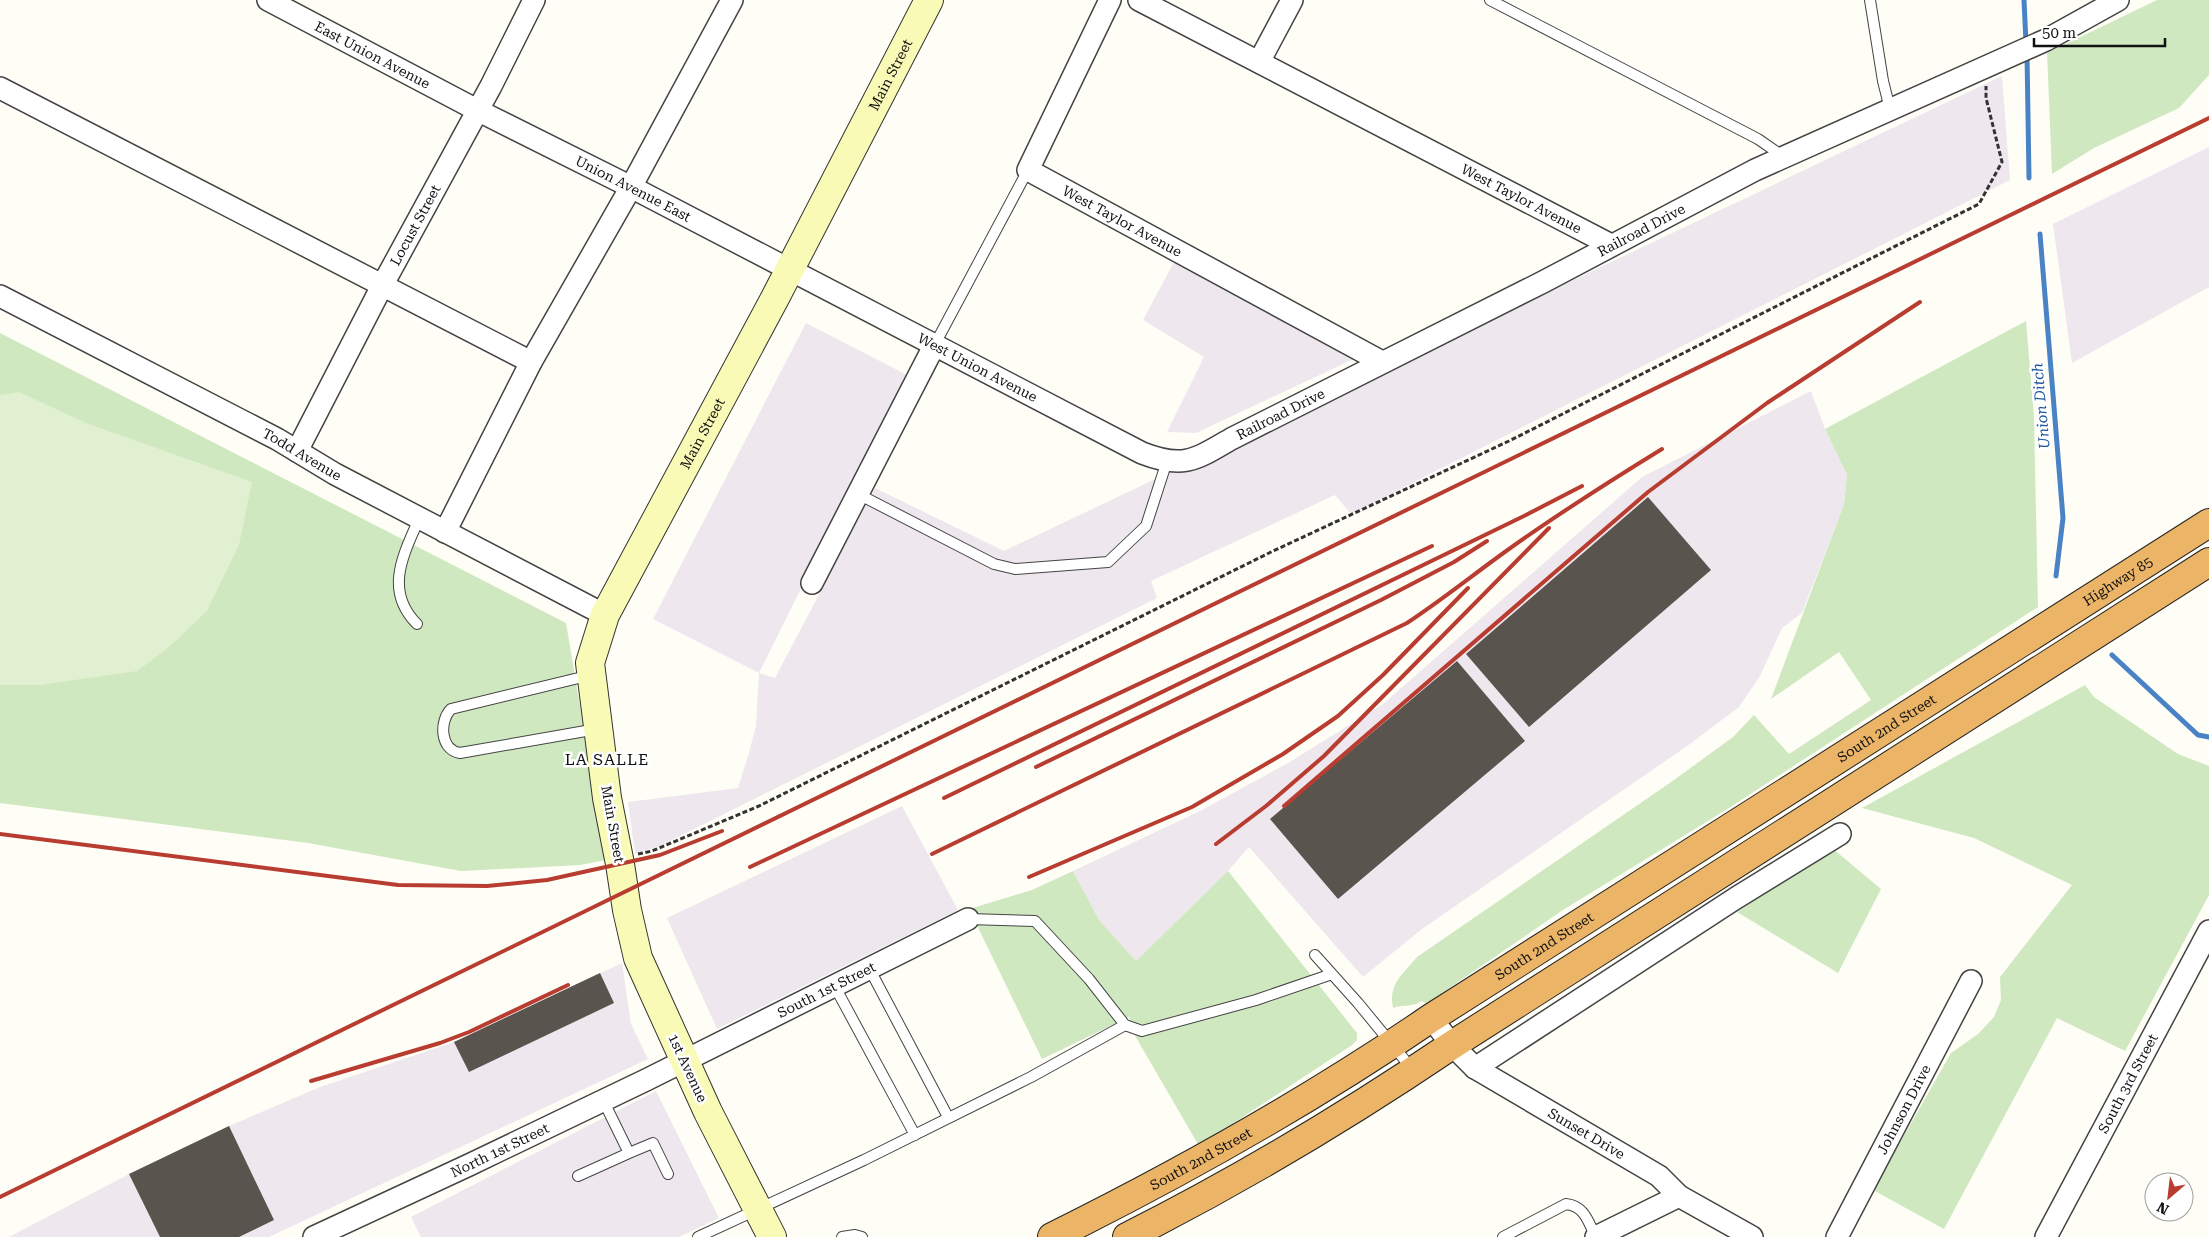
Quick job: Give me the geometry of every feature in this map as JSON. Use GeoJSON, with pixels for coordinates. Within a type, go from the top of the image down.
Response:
{"type":"FeatureCollection","features":[{"type":"Feature","properties":{"kind":"highway","name":"Highway 85"},"geometry":{"type":"LineString","coordinates":[[2026,639],[2209,523]]}},
{"type":"Feature","properties":{"kind":"highway"},"geometry":{"type":"LineString","coordinates":[[1127,1237],[1257,1168],[1358,1107],[1452,1045],[2209,562]]}},
{"type":"Feature","properties":{"kind":"highway","name":"South 2nd Street"},"geometry":{"type":"LineString","coordinates":[[1052,1237],[1241,1139],[1340,1079],[1431,1018],[2026,639]]}},
{"type":"Feature","properties":{"kind":"street","name":"East Union Avenue"},"geometry":{"type":"LineString","coordinates":[[268,0],[477,110]]}},
{"type":"Feature","properties":{"kind":"street","name":"Locust Street"},"geometry":{"type":"LineString","coordinates":[[298,451],[382,286],[534,0]]}},
{"type":"Feature","properties":{"kind":"street"},"geometry":{"type":"LineString","coordinates":[[445,532],[532,362],[631,187],[732,0]]}},
{"type":"Feature","properties":{"kind":"street","name":"Main Street"},"geometry":{"type":"LineString","coordinates":[[625,892],[607,798],[590,663],[605,614],[789,269],[929,0]]}},
{"type":"Feature","properties":{"kind":"street"},"geometry":{"type":"LineString","coordinates":[[1028,170],[1110,0]]}},
{"type":"Feature","properties":{"kind":"street","name":"West Taylor Avenue"},"geometry":{"type":"LineString","coordinates":[[1139,0],[1611,245]]}},
{"type":"Feature","properties":{"kind":"street"},"geometry":{"type":"LineString","coordinates":[[1260,62],[1292,0]]}},
{"type":"Feature","properties":{"kind":"street","name":"Railroad Drive"},"geometry":{"type":"LineString","coordinates":[[1167,462],[1178,462],[1202,455],[1382,362],[1544,282],[1611,245],[1784,157],[2046,40],[2106,3]]}},
{"type":"Feature","properties":{"kind":"street"},"geometry":{"type":"LineString","coordinates":[[0,88],[532,362]]}},
{"type":"Feature","properties":{"kind":"street","name":"Union Avenue East"},"geometry":{"type":"LineString","coordinates":[[477,110],[789,269]]}},
{"type":"Feature","properties":{"kind":"street","name":"West Taylor Avenue"},"geometry":{"type":"LineString","coordinates":[[1028,170],[1382,362]]}},
{"type":"Feature","properties":{"kind":"street","name":"West Union Avenue"},"geometry":{"type":"LineString","coordinates":[[789,269],[1142,453],[1167,462]]}},
{"type":"Feature","properties":{"kind":"street","name":"Todd Avenue"},"geometry":{"type":"LineString","coordinates":[[0,296],[277,439],[419,519],[605,614]]}},
{"type":"Feature","properties":{"kind":"street"},"geometry":{"type":"LineString","coordinates":[[812,583],[934,346]]}},
{"type":"Feature","properties":{"kind":"street"},"geometry":{"type":"LineString","coordinates":[[1476,1068],[1736,898],[1840,834]]}},
{"type":"Feature","properties":{"kind":"street","name":"1st Avenue"},"geometry":{"type":"LineString","coordinates":[[625,892],[626,910],[638,958],[684,1060],[758,1209],[769,1236]]}},
{"type":"Feature","properties":{"kind":"street","name":"South 1st Street"},"geometry":{"type":"LineString","coordinates":[[684,1060],[968,919]]}},
{"type":"Feature","properties":{"kind":"street","name":"South 3rd Street"},"geometry":{"type":"LineString","coordinates":[[2046,1237],[2209,931]]}},
{"type":"Feature","properties":{"kind":"street","name":"Johnson Drive"},"geometry":{"type":"LineString","coordinates":[[1837,1237],[1970,981]]}},
{"type":"Feature","properties":{"kind":"street","name":"Sunset Drive"},"geometry":{"type":"LineString","coordinates":[[1431,1018],[1452,1045],[1476,1068],[1659,1176],[1680,1196],[1752,1237]]}},
{"type":"Feature","properties":{"kind":"street","name":"North 1st Street"},"geometry":{"type":"LineString","coordinates":[[328,1234],[684,1060]]}},
{"type":"Feature","properties":{"kind":"street"},"geometry":{"type":"LineString","coordinates":[[1596,1237],[1680,1196]]}},
{"type":"Feature","properties":{"kind":"lane"},"geometry":{"type":"LineString","coordinates":[[1490,0],[1758,139],[1784,157]]}},
{"type":"Feature","properties":{"kind":"lane"},"geometry":{"type":"LineString","coordinates":[[1870,0],[1883,82],[1890,109]]}},
{"type":"Feature","properties":{"kind":"lane"},"geometry":{"type":"LineString","coordinates":[[934,346],[1028,170]]}},
{"type":"Feature","properties":{"kind":"lane"},"geometry":{"type":"LineString","coordinates":[[858,494],[994,564],[1015,569],[1108,562],[1146,526],[1167,462]]}},
{"type":"Feature","properties":{"kind":"lane"},"geometry":{"type":"LineString","coordinates":[[417,624],[402,605],[399,594],[399,575],[409,542],[419,519]]}},
{"type":"Feature","properties":{"kind":"lane"},"geometry":{"type":"LineString","coordinates":[[591,675],[450,710],[446,714],[442,730],[448,746],[455,752],[460,753],[598,729]]}},
{"type":"Feature","properties":{"kind":"lane"},"geometry":{"type":"LineString","coordinates":[[968,919],[1035,922],[1089,979],[1125,1025],[1142,1031],[1256,1000],[1332,974]]}},
{"type":"Feature","properties":{"kind":"lane"},"geometry":{"type":"LineString","coordinates":[[1314,955],[1393,1044],[1414,1071]]}},
{"type":"Feature","properties":{"kind":"lane"},"geometry":{"type":"LineString","coordinates":[[869,968],[948,1117]]}},
{"type":"Feature","properties":{"kind":"lane"},"geometry":{"type":"LineString","coordinates":[[834,985],[915,1135]]}},
{"type":"Feature","properties":{"kind":"lane"},"geometry":{"type":"LineString","coordinates":[[698,1237],[915,1135],[1031,1077],[1125,1025]]}},
{"type":"Feature","properties":{"kind":"lane"},"geometry":{"type":"LineString","coordinates":[[604,1100],[628,1153]]}},
{"type":"Feature","properties":{"kind":"lane"},"geometry":{"type":"LineString","coordinates":[[578,1176],[653,1143],[668,1174]]}},
{"type":"Feature","properties":{"kind":"lane"},"geometry":{"type":"LineString","coordinates":[[1503,1237],[1566,1204],[1582,1209],[1596,1237]]}},
{"type":"Feature","properties":{"kind":"lane"},"geometry":{"type":"LineString","coordinates":[[842,1237],[855,1235],[862,1237]]}},
{"type":"Feature","properties":{"kind":"path"},"geometry":{"type":"LineString","coordinates":[[619,858],[652,852],[759,806],[1254,561],[1518,436],[1979,204],[2002,162],[1986,98],[1985,66]]}},
{"type":"Feature","properties":{"kind":"shaded area"},"geometry":{"type":"Polygon","coordinates":[[[2002,76],[2010,180],[1351,514],[1335,495],[1151,581],[1157,598],[658,847],[635,853],[628,802],[738,788],[756,726],[759,673],[775,678],[875,488],[1004,551],[2002,76]]]}},
{"type":"Feature","properties":{"kind":"shaded area"},"geometry":{"type":"Polygon","coordinates":[[[2209,147],[2209,287],[2072,363],[2053,224],[2209,147]]]}},
{"type":"Feature","properties":{"kind":"shaded area"},"geometry":{"type":"Polygon","coordinates":[[[1176,258],[1358,357],[1196,433],[1167,432],[1204,357],[1143,320],[1176,258]]]}},
{"type":"Feature","properties":{"kind":"shaded area"},"geometry":{"type":"Polygon","coordinates":[[[806,323],[907,375],[759,673],[653,619],[806,323]]]}},
{"type":"Feature","properties":{"kind":"shaded area"},"geometry":{"type":"Polygon","coordinates":[[[1811,391],[1825,429],[1847,475],[1844,504],[1802,613],[1782,628],[1760,676],[1739,707],[1690,744],[1422,929],[1363,977],[1249,847],[1228,871],[1136,961],[1099,920],[1073,871],[1198,812],[1288,763],[1383,704],[1642,477],[1811,391]]]}},
{"type":"Feature","properties":{"kind":"shaded area"},"geometry":{"type":"Polygon","coordinates":[[[902,806],[958,910],[717,1029],[667,918],[902,806]]]}},
{"type":"Feature","properties":{"kind":"shaded area"},"geometry":{"type":"Polygon","coordinates":[[[622,963],[631,1024],[648,1059],[269,1237],[9,1237],[129,1174],[229,1126],[320,1087],[454,1042],[622,963]]]}},
{"type":"Feature","properties":{"kind":"shaded area"},"geometry":{"type":"Polygon","coordinates":[[[656,1091],[719,1218],[679,1237],[421,1237],[411,1217],[656,1091]]]}},
{"type":"Feature","properties":{"kind":"green space"},"geometry":{"type":"Polygon","coordinates":[[[2157,0],[2209,0],[2209,75],[2179,108],[2094,148],[2052,174],[2047,53],[2157,0]]]}},
{"type":"Feature","properties":{"kind":"green space"},"geometry":{"type":"Polygon","coordinates":[[[2026,321],[2034,417],[2038,607],[1729,808],[1563,910],[1426,1004],[1422,1001],[1393,1008],[1392,1000],[1395,986],[1402,974],[1417,957],[1674,780],[1733,737],[1754,715],[1789,754],[1871,700],[1839,652],[1771,699],[1844,504],[1847,475],[1825,429],[2026,321]]]}},
{"type":"Feature","properties":{"kind":"green space"},"geometry":{"type":"Polygon","coordinates":[[[0,333],[566,623],[606,860],[580,865],[461,871],[308,843],[0,803],[0,333]]]}},
{"type":"Feature","properties":{"kind":"green space"},"geometry":{"type":"Polygon","coordinates":[[[19,392],[86,423],[252,482],[239,545],[207,611],[168,648],[137,671],[40,685],[0,685],[0,395],[19,392]]]}},
{"type":"Feature","properties":{"kind":"green space"},"geometry":{"type":"Polygon","coordinates":[[[2085,685],[2094,697],[2178,754],[2209,766],[2209,895],[2125,1051],[2057,1018],[1944,1229],[1873,1190],[1951,1053],[1978,1034],[1994,1017],[2001,1000],[2000,977],[2072,885],[1974,838],[1862,808],[2085,685]]]}},
{"type":"Feature","properties":{"kind":"green space"},"geometry":{"type":"Polygon","coordinates":[[[1832,848],[1881,889],[1838,973],[1737,912],[1832,848]]]}},
{"type":"Feature","properties":{"kind":"green space"},"geometry":{"type":"Polygon","coordinates":[[[1073,871],[1099,920],[1136,961],[1228,871],[1357,1033],[1357,1040],[1199,1146],[1134,1034],[1129,1017],[1042,1059],[969,909],[1032,890],[1073,871]]]}},
{"type":"Feature","properties":{"kind":"building"},"geometry":{"type":"Polygon","coordinates":[[[1648,497],[1711,570],[1529,727],[1466,654],[1648,497]]]}},
{"type":"Feature","properties":{"kind":"building"},"geometry":{"type":"Polygon","coordinates":[[[1457,661],[1525,741],[1338,899],[1270,819],[1457,661]]]}},
{"type":"Feature","properties":{"kind":"building"},"geometry":{"type":"Polygon","coordinates":[[[600,973],[614,1003],[469,1072],[454,1042],[600,973]]]}},
{"type":"Feature","properties":{"kind":"building"},"geometry":{"type":"Polygon","coordinates":[[[229,1126],[274,1220],[239,1237],[160,1237],[129,1174],[229,1126]]]}},
{"type":"Feature","properties":{"kind":"waterway","name":"Union Ditch"},"geometry":{"type":"LineString","coordinates":[[2024,0],[2026,43]]}},
{"type":"Feature","properties":{"kind":"waterway","name":"Union Ditch"},"geometry":{"type":"LineString","coordinates":[[2027,54],[2029,178]]}},
{"type":"Feature","properties":{"kind":"waterway","name":"Union Ditch"},"geometry":{"type":"LineString","coordinates":[[2040,234],[2063,518],[2056,576]]}},
{"type":"Feature","properties":{"kind":"waterway","name":"Union Ditch"},"geometry":{"type":"LineString","coordinates":[[2112,655],[2198,735],[2209,737]]}},
{"type":"Feature","properties":{"kind":"railway"},"geometry":{"type":"LineString","coordinates":[[0,1197],[2209,118]]}},
{"type":"Feature","properties":{"kind":"railway"},"geometry":{"type":"LineString","coordinates":[[1284,806],[1648,492],[1767,403],[1920,302]]}},
{"type":"Feature","properties":{"kind":"railway"},"geometry":{"type":"LineString","coordinates":[[932,854],[1407,623],[1546,523],[1662,449]]}},
{"type":"Feature","properties":{"kind":"railway"},"geometry":{"type":"LineString","coordinates":[[944,798],[1582,486]]}},
{"type":"Feature","properties":{"kind":"railway"},"geometry":{"type":"LineString","coordinates":[[1216,844],[1266,806],[1324,756],[1549,528]]}},
{"type":"Feature","properties":{"kind":"railway"},"geometry":{"type":"LineString","coordinates":[[1036,767],[1381,600],[1454,562],[1487,541]]}},
{"type":"Feature","properties":{"kind":"railway"},"geometry":{"type":"LineString","coordinates":[[750,867],[1432,546]]}},
{"type":"Feature","properties":{"kind":"railway"},"geometry":{"type":"LineString","coordinates":[[1029,877],[1192,807],[1283,754],[1338,716],[1383,675],[1468,588]]}},
{"type":"Feature","properties":{"kind":"railway"},"geometry":{"type":"LineString","coordinates":[[0,834],[398,885],[487,886],[547,880],[660,855],[722,831]]}},
{"type":"Feature","properties":{"kind":"railway"},"geometry":{"type":"LineString","coordinates":[[311,1081],[440,1043],[469,1032],[568,985]]}},
{"type":"Feature","properties":{"kind":"district","name":"LA SALLE"},"geometry":{"type":"Point","coordinates":[607,759]}}]}
